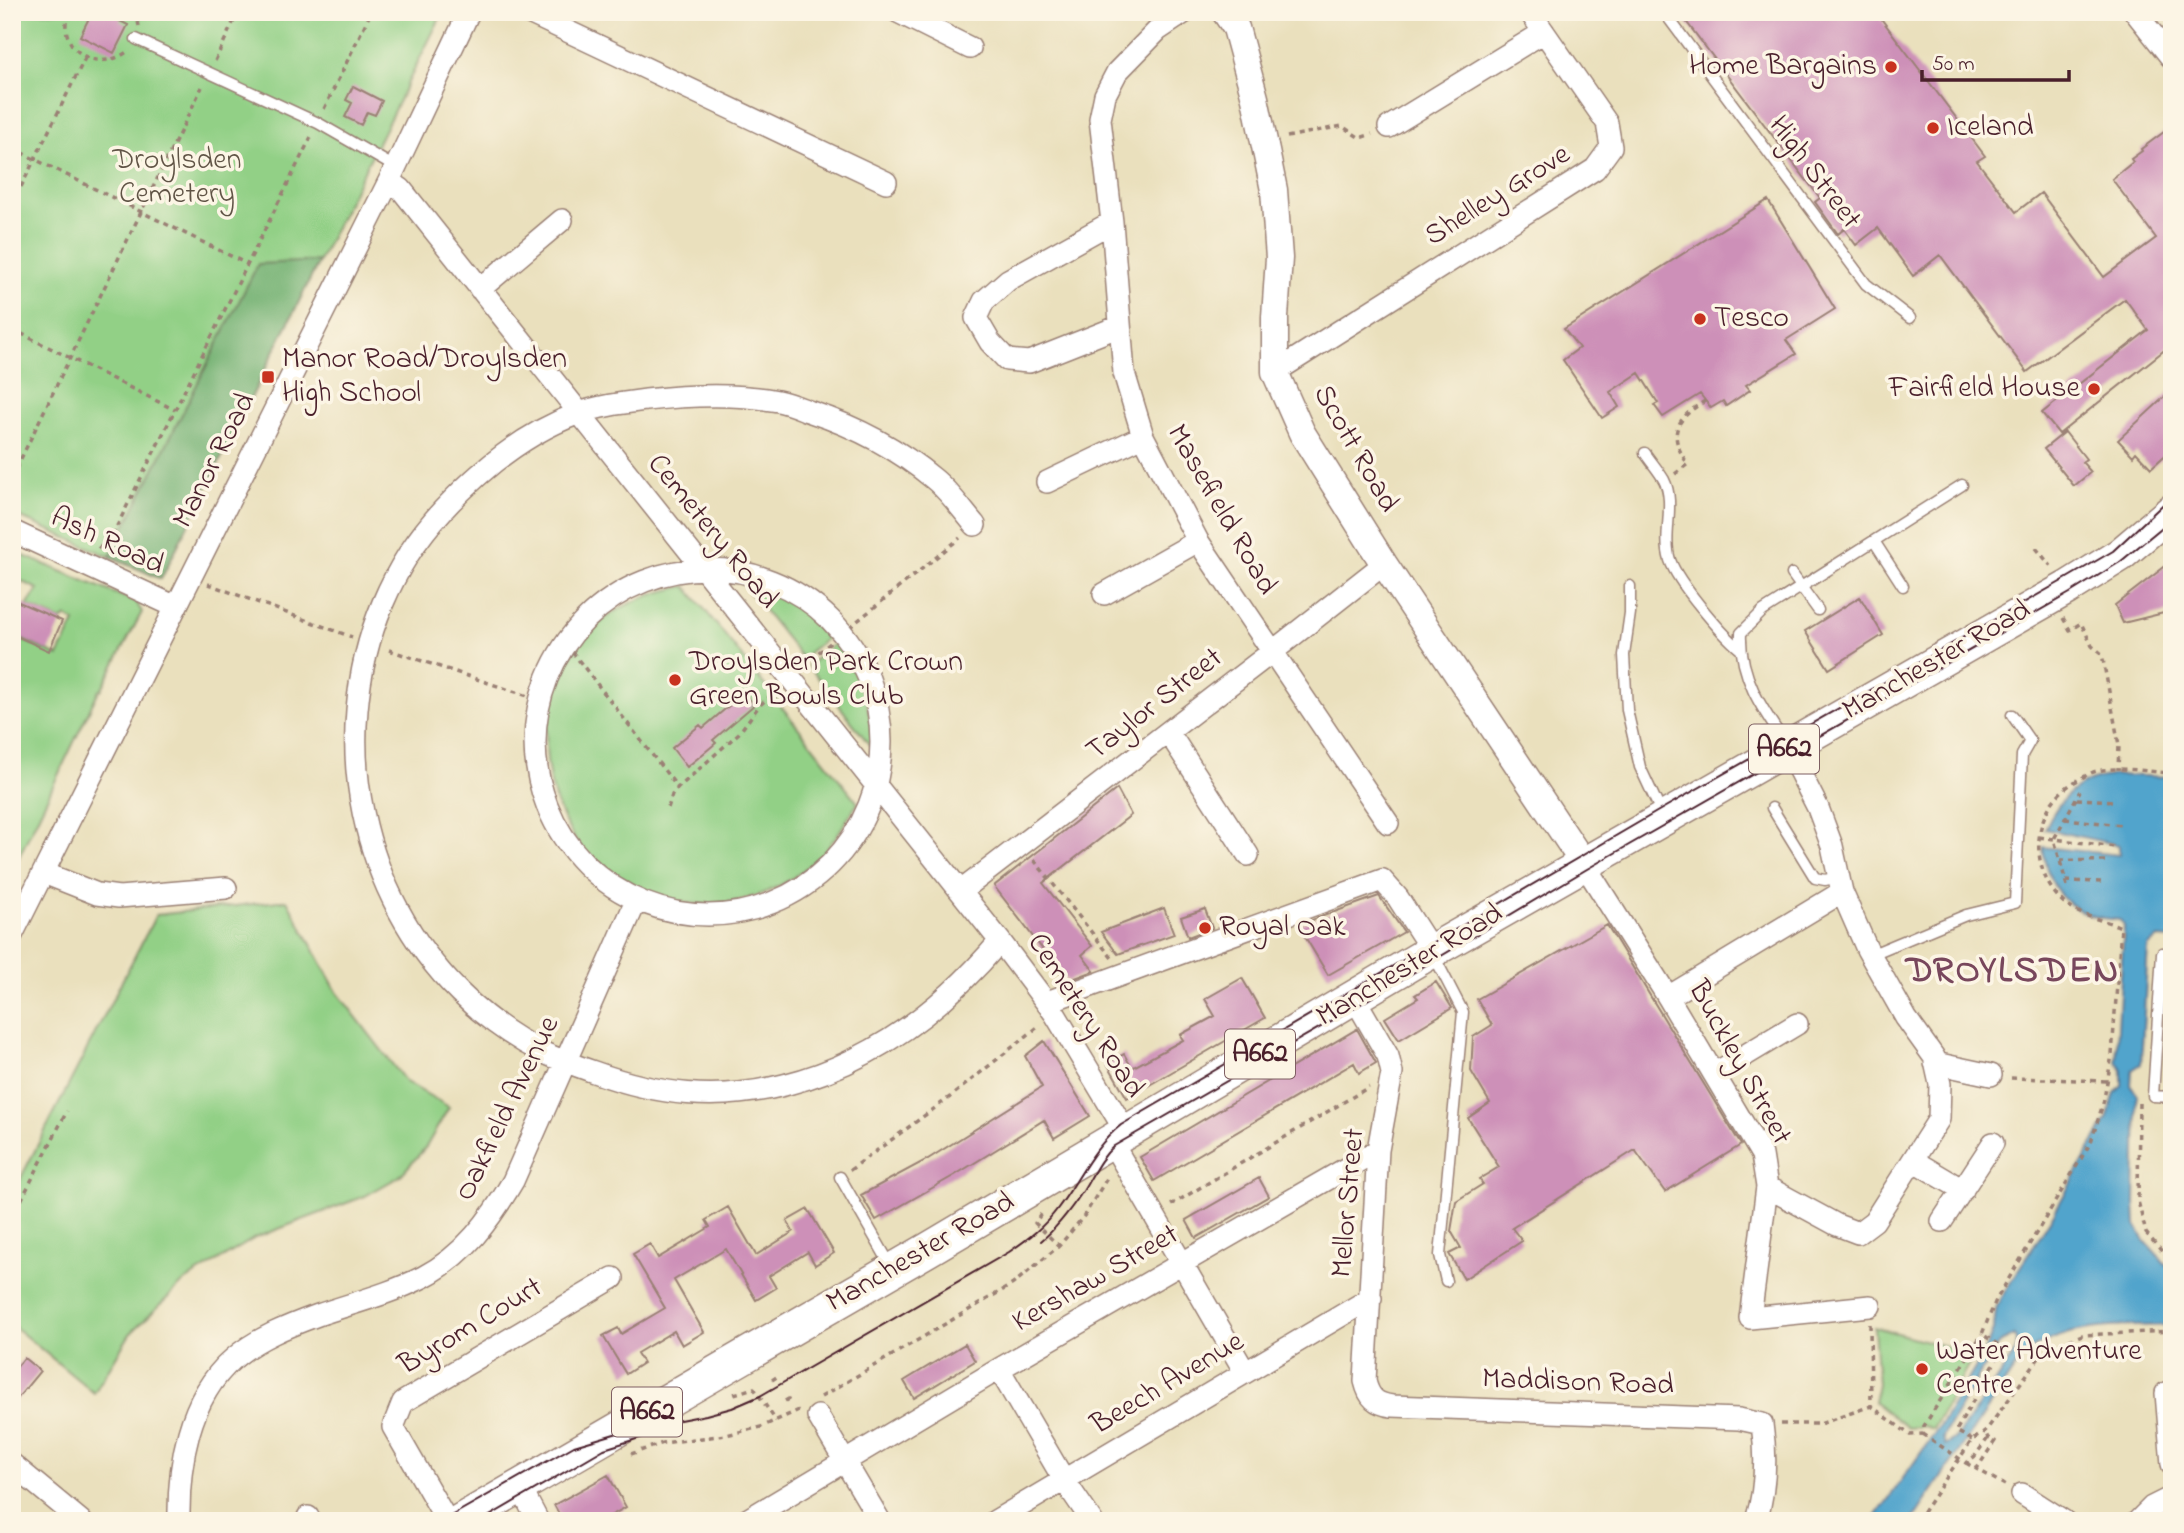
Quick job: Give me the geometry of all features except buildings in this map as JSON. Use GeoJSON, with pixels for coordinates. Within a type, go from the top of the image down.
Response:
{"type":"FeatureCollection","features":[{"type":"Feature","properties":{"kind":"main road","name":"Manchester Road"},"geometry":{"type":"LineString","coordinates":[[2141,538],[2172,502]]}},
{"type":"Feature","properties":{"kind":"main road","name":"Manchester Road"},"geometry":{"type":"LineString","coordinates":[[460,1521],[894,1270],[1117,1147],[1432,951],[2049,598],[2120,555],[2172,511]]}},
{"type":"Feature","properties":{"kind":"street","name":"Manor Road"},"geometry":{"type":"LineString","coordinates":[[12,935],[392,174],[469,12]]}},
{"type":"Feature","properties":{"kind":"street"},"geometry":{"type":"LineString","coordinates":[[527,12],[887,182]]}},
{"type":"Feature","properties":{"kind":"street"},"geometry":{"type":"LineString","coordinates":[[898,12],[970,48]]}},
{"type":"Feature","properties":{"kind":"street","name":"Masefield Road"},"geometry":{"type":"LineString","coordinates":[[1185,12],[1158,30],[1117,72],[1105,95],[1100,119],[1112,222],[1124,373],[1143,436],[1198,541],[1388,823]]}},
{"type":"Feature","properties":{"kind":"street","name":"Shelley Grove"},"geometry":{"type":"LineString","coordinates":[[1275,372],[1595,169],[1611,147],[1607,123],[1530,12]]}},
{"type":"Feature","properties":{"kind":"street"},"geometry":{"type":"LineString","coordinates":[[2134,12],[2170,56]]}},
{"type":"Feature","properties":{"kind":"street","name":"Scott Road"},"geometry":{"type":"LineString","coordinates":[[1235,18],[1274,190],[1279,258],[1275,372],[1302,433],[1384,564],[1584,864]]}},
{"type":"Feature","properties":{"kind":"street"},"geometry":{"type":"LineString","coordinates":[[1388,127],[1544,32]]}},
{"type":"Feature","properties":{"kind":"street","name":"Cemetery Road"},"geometry":{"type":"LineString","coordinates":[[392,174],[480,289],[961,891],[1051,1008],[1117,1147],[1245,1372]]}},
{"type":"Feature","properties":{"kind":"street"},"geometry":{"type":"LineString","coordinates":[[480,289],[562,220]]}},
{"type":"Feature","properties":{"kind":"street"},"geometry":{"type":"LineString","coordinates":[[1112,222],[1008,280],[984,301],[976,318],[990,342],[1007,360],[1029,362],[1120,326]]}},
{"type":"Feature","properties":{"kind":"street"},"geometry":{"type":"LineString","coordinates":[[975,525],[937,482],[887,444],[844,423],[781,401],[733,396],[672,397],[627,402],[579,413],[500,458],[455,497],[416,542],[384,599],[368,643],[359,689],[355,734],[360,800],[372,849],[387,890],[425,954],[482,1013],[515,1036],[565,1062],[611,1078],[673,1094],[738,1093],[792,1083],[845,1065],[880,1047],[915,1024],[951,994],[1000,941]]}},
{"type":"Feature","properties":{"kind":"street"},"geometry":{"type":"LineString","coordinates":[[1047,482],[1143,436]]}},
{"type":"Feature","properties":{"kind":"street","name":"Ash Road"},"geometry":{"type":"LineString","coordinates":[[12,531],[176,607]]}},
{"type":"Feature","properties":{"kind":"street"},"geometry":{"type":"LineString","coordinates":[[1104,594],[1198,541]]}},
{"type":"Feature","properties":{"kind":"street","name":"Taylor Street"},"geometry":{"type":"LineString","coordinates":[[961,891],[1169,733],[1384,564]]}},
{"type":"Feature","properties":{"kind":"street"},"geometry":{"type":"LineString","coordinates":[[704,569],[743,572],[770,579],[821,608],[844,632],[873,685],[880,710],[883,755],[879,788],[839,855],[790,893],[763,907],[737,913],[703,915],[664,909],[636,901],[584,869],[556,829],[545,805],[535,760],[538,712],[549,672],[565,644],[585,620],[617,598],[655,581],[704,569]]}},
{"type":"Feature","properties":{"kind":"street"},"geometry":{"type":"LineString","coordinates":[[1169,733],[1248,855]]}},
{"type":"Feature","properties":{"kind":"street"},"geometry":{"type":"LineString","coordinates":[[1768,1187],[1837,1225],[1858,1233],[1874,1221],[1939,1119],[1940,1084],[1934,1057],[1906,1018],[1870,955],[1840,884],[1832,846],[1818,808],[1787,747]]}},
{"type":"Feature","properties":{"kind":"street","name":"Buckley Street"},"geometry":{"type":"LineString","coordinates":[[1584,864],[1668,997],[1762,1155],[1768,1187],[1750,1318],[1870,1306]]}},
{"type":"Feature","properties":{"kind":"street"},"geometry":{"type":"LineString","coordinates":[[44,873],[97,894],[119,897],[226,888]]}},
{"type":"Feature","properties":{"kind":"street"},"geometry":{"type":"LineString","coordinates":[[1051,1008],[1124,973],[1381,880],[1398,898],[1432,951]]}},
{"type":"Feature","properties":{"kind":"street"},"geometry":{"type":"LineString","coordinates":[[1668,997],[1840,884]]}},
{"type":"Feature","properties":{"kind":"street","name":"Oakfield Avenue"},"geometry":{"type":"LineString","coordinates":[[179,1521],[180,1472],[185,1445],[202,1402],[221,1371],[263,1338],[304,1320],[425,1276],[464,1247],[490,1218],[513,1181],[636,901]]}},
{"type":"Feature","properties":{"kind":"street"},"geometry":{"type":"LineString","coordinates":[[1355,999],[1388,1056],[1392,1073]]}},
{"type":"Feature","properties":{"kind":"street"},"geometry":{"type":"LineString","coordinates":[[1714,1074],[1797,1024]]}},
{"type":"Feature","properties":{"kind":"street"},"geometry":{"type":"LineString","coordinates":[[1935,1063],[1991,1074]]}},
{"type":"Feature","properties":{"kind":"street","name":"Mellor Street"},"geometry":{"type":"LineString","coordinates":[[1392,1073],[1378,1150],[1365,1381],[1367,1392],[1373,1399],[1380,1404],[1392,1406]]}},
{"type":"Feature","properties":{"kind":"street"},"geometry":{"type":"LineString","coordinates":[[1942,1221],[1993,1143]]}},
{"type":"Feature","properties":{"kind":"street","name":"Kershaw Street"},"geometry":{"type":"LineString","coordinates":[[745,1521],[999,1369],[1378,1150]]}},
{"type":"Feature","properties":{"kind":"street"},"geometry":{"type":"LineString","coordinates":[[1914,1161],[1963,1190]]}},
{"type":"Feature","properties":{"kind":"street","name":"Byrom Court"},"geometry":{"type":"LineString","coordinates":[[447,1521],[393,1427],[403,1402],[613,1278]]}},
{"type":"Feature","properties":{"kind":"street","name":"Beech Avenue"},"geometry":{"type":"LineString","coordinates":[[995,1521],[1371,1297]]}},
{"type":"Feature","properties":{"kind":"street"},"geometry":{"type":"LineString","coordinates":[[999,1369],[1064,1480],[1092,1521]]}},
{"type":"Feature","properties":{"kind":"street"},"geometry":{"type":"LineString","coordinates":[[2166,1393],[2172,1464]]}},
{"type":"Feature","properties":{"kind":"street","name":"Maddison Road"},"geometry":{"type":"LineString","coordinates":[[1392,1406],[1739,1419],[1762,1424]]}},
{"type":"Feature","properties":{"kind":"street"},"geometry":{"type":"LineString","coordinates":[[812,1408],[880,1521]]}},
{"type":"Feature","properties":{"kind":"street"},"geometry":{"type":"LineString","coordinates":[[1756,1521],[1763,1490],[1766,1457],[1762,1424]]}},
{"type":"Feature","properties":{"kind":"street"},"geometry":{"type":"LineString","coordinates":[[15,1472],[78,1520]]}},
{"type":"Feature","properties":{"kind":"street"},"geometry":{"type":"LineString","coordinates":[[519,1485],[538,1521]]}},
{"type":"Feature","properties":{"kind":"street"},"geometry":{"type":"LineString","coordinates":[[2022,1494],[2064,1521]]}},
{"type":"Feature","properties":{"kind":"street"},"geometry":{"type":"LineString","coordinates":[[2138,1521],[2152,1507],[2172,1497]]}},
{"type":"Feature","properties":{"kind":"lane","name":"High Street"},"geometry":{"type":"LineString","coordinates":[[1664,12],[1866,284],[1910,318]]}},
{"type":"Feature","properties":{"kind":"lane"},"geometry":{"type":"LineString","coordinates":[[136,39],[318,123],[392,174]]}},
{"type":"Feature","properties":{"kind":"lane"},"geometry":{"type":"LineString","coordinates":[[1645,453],[1665,482],[1668,503],[1666,534],[1671,561],[1722,634],[1740,649]]}},
{"type":"Feature","properties":{"kind":"lane"},"geometry":{"type":"LineString","coordinates":[[1787,747],[1754,693],[1743,668],[1741,633],[1763,611],[1962,485]]}},
{"type":"Feature","properties":{"kind":"lane"},"geometry":{"type":"LineString","coordinates":[[1874,541],[1903,586]]}},
{"type":"Feature","properties":{"kind":"lane"},"geometry":{"type":"LineString","coordinates":[[1792,574],[1818,610]]}},
{"type":"Feature","properties":{"kind":"lane"},"geometry":{"type":"LineString","coordinates":[[1630,586],[1630,613],[1624,655],[1627,710],[1640,767],[1663,817]]}},
{"type":"Feature","properties":{"kind":"lane"},"geometry":{"type":"LineString","coordinates":[[1870,955],[1966,915],[2015,903],[2022,755],[2030,741],[2012,715]]}},
{"type":"Feature","properties":{"kind":"lane"},"geometry":{"type":"LineString","coordinates":[[1772,808],[1815,878],[1840,884]]}},
{"type":"Feature","properties":{"kind":"lane"},"geometry":{"type":"LineString","coordinates":[[1432,951],[1463,1012],[1440,1255],[1446,1281]]}},
{"type":"Feature","properties":{"kind":"lane"},"geometry":{"type":"LineString","coordinates":[[2172,954],[2162,953],[2153,1096],[2172,1097]]}},
{"type":"Feature","properties":{"kind":"lane"},"geometry":{"type":"LineString","coordinates":[[840,1177],[894,1270]]}},
{"type":"Feature","properties":{"kind":"path"},"geometry":{"type":"LineString","coordinates":[[68,12],[65,28],[68,40],[85,58],[96,61]]}},
{"type":"Feature","properties":{"kind":"path"},"geometry":{"type":"LineString","coordinates":[[12,477],[238,12]]}},
{"type":"Feature","properties":{"kind":"path"},"geometry":{"type":"LineString","coordinates":[[87,544],[99,550],[111,538],[371,12]]}},
{"type":"Feature","properties":{"kind":"path"},"geometry":{"type":"LineString","coordinates":[[12,205],[85,58]]}},
{"type":"Feature","properties":{"kind":"path"},"geometry":{"type":"LineString","coordinates":[[1264,141],[1342,127],[1360,138],[1388,127]]}},
{"type":"Feature","properties":{"kind":"path"},"geometry":{"type":"LineString","coordinates":[[12,148],[247,264]]}},
{"type":"Feature","properties":{"kind":"path"},"geometry":{"type":"LineString","coordinates":[[12,329],[175,410]]}},
{"type":"Feature","properties":{"kind":"path"},"geometry":{"type":"LineString","coordinates":[[1665,482],[1688,464],[1676,448],[1675,438],[1681,419],[1705,401]]}},
{"type":"Feature","properties":{"kind":"path"},"geometry":{"type":"LineString","coordinates":[[668,808],[672,795],[678,788],[739,733],[788,676],[975,525]]}},
{"type":"Feature","properties":{"kind":"path"},"geometry":{"type":"LineString","coordinates":[[2049,598],[2070,631],[2081,623],[2092,646],[2102,654],[2119,745],[2118,770]]}},
{"type":"Feature","properties":{"kind":"path"},"geometry":{"type":"LineString","coordinates":[[565,644],[678,788]]}},
{"type":"Feature","properties":{"kind":"path"},"geometry":{"type":"LineString","coordinates":[[1923,1434],[1924,1426],[1982,1334],[1996,1300],[2091,1142],[2108,1081],[2121,927],[2079,914],[2060,900],[2048,883],[2041,865],[2038,850],[2040,828],[2063,788],[2096,771],[2172,773]]}},
{"type":"Feature","properties":{"kind":"path"},"geometry":{"type":"LineString","coordinates":[[2081,792],[2054,839],[2066,883],[2103,882]]}},
{"type":"Feature","properties":{"kind":"path"},"geometry":{"type":"LineString","coordinates":[[2077,799],[2114,800]]}},
{"type":"Feature","properties":{"kind":"path"},"geometry":{"type":"LineString","coordinates":[[2066,819],[2121,825]]}},
{"type":"Feature","properties":{"kind":"path"},"geometry":{"type":"LineString","coordinates":[[2039,837],[2116,847]]}},
{"type":"Feature","properties":{"kind":"path"},"geometry":{"type":"LineString","coordinates":[[1021,845],[1124,973]]}},
{"type":"Feature","properties":{"kind":"path"},"geometry":{"type":"LineString","coordinates":[[2060,860],[2105,861]]}},
{"type":"Feature","properties":{"kind":"path"},"geometry":{"type":"LineString","coordinates":[[840,1177],[950,1097],[1051,1008]]}},
{"type":"Feature","properties":{"kind":"path"},"geometry":{"type":"LineString","coordinates":[[1154,1215],[1392,1073]]}},
{"type":"Feature","properties":{"kind":"path"},"geometry":{"type":"LineString","coordinates":[[1991,1074],[2021,1079],[2108,1081]]}},
{"type":"Feature","properties":{"kind":"path"},"geometry":{"type":"LineString","coordinates":[[12,1218],[67,1111]]}},
{"type":"Feature","properties":{"kind":"path"},"geometry":{"type":"LineString","coordinates":[[626,1455],[663,1443],[726,1435],[761,1427],[812,1408],[1013,1284],[1059,1246],[1084,1216],[1117,1147]]}},
{"type":"Feature","properties":{"kind":"path"},"geometry":{"type":"LineString","coordinates":[[1046,1207],[1035,1223],[1059,1246]]}},
{"type":"Feature","properties":{"kind":"path"},"geometry":{"type":"LineString","coordinates":[[1870,1306],[1871,1406]]}},
{"type":"Feature","properties":{"kind":"path"},"geometry":{"type":"LineString","coordinates":[[1917,1521],[1971,1440],[1985,1432],[2041,1355],[2082,1335],[2172,1331]]}},
{"type":"Feature","properties":{"kind":"path"},"geometry":{"type":"LineString","coordinates":[[1971,1440],[1956,1431],[2003,1348],[1982,1334]]}},
{"type":"Feature","properties":{"kind":"path"},"geometry":{"type":"LineString","coordinates":[[772,1380],[780,1375]]}},
{"type":"Feature","properties":{"kind":"path"},"geometry":{"type":"LineString","coordinates":[[754,1388],[776,1421]]}},
{"type":"Feature","properties":{"kind":"path"},"geometry":{"type":"LineString","coordinates":[[785,1401],[792,1397]]}},
{"type":"Feature","properties":{"kind":"path"},"geometry":{"type":"LineString","coordinates":[[1762,1424],[1820,1424],[1871,1406]]}},
{"type":"Feature","properties":{"kind":"path"},"geometry":{"type":"LineString","coordinates":[[1871,1406],[1910,1435],[1923,1434],[1976,1470],[2022,1494]]}},
{"type":"Feature","properties":{"kind":"path"},"geometry":{"type":"LineString","coordinates":[[1976,1470],[1995,1441],[1988,1438],[1985,1432]]}},
{"type":"Feature","properties":{"kind":"path"},"geometry":{"type":"LineString","coordinates":[[1966,1463],[1975,1456],[1988,1438]]}},
{"type":"Feature","properties":{"kind":"green space","name":"Droylsden Cemetery"},"geometry":{"type":"Polygon","coordinates":[[[12,12],[443,12],[161,579],[12,514],[12,12]]]}},
{"type":"Feature","properties":{"kind":"green space"},"geometry":{"type":"Polygon","coordinates":[[[319,261],[161,579],[110,556],[258,264],[319,261]]]}},
{"type":"Feature","properties":{"kind":"green space"},"geometry":{"type":"Polygon","coordinates":[[[12,551],[136,602],[142,612],[99,690],[12,871],[12,635],[58,656],[75,622],[66,616],[62,621],[27,606],[38,589],[12,577],[12,551]]]}},
{"type":"Feature","properties":{"kind":"green space"},"geometry":{"type":"Polygon","coordinates":[[[740,580],[766,588],[790,600],[812,615],[832,634],[802,658],[740,580]]]}},
{"type":"Feature","properties":{"kind":"green space"},"geometry":{"type":"Polygon","coordinates":[[[686,586],[858,803],[832,842],[810,865],[769,891],[747,899],[723,903],[675,901],[651,894],[629,885],[599,865],[575,839],[560,812],[550,782],[546,751],[554,690],[567,662],[585,637],[608,616],[626,605],[656,593],[686,586]]]}},
{"type":"Feature","properties":{"kind":"green space"},"geometry":{"type":"Polygon","coordinates":[[[838,641],[853,665],[864,692],[872,748],[808,665],[838,641]]]}},
{"type":"Feature","properties":{"kind":"green space"},"geometry":{"type":"Polygon","coordinates":[[[287,900],[337,992],[406,1082],[449,1107],[426,1147],[400,1176],[365,1196],[255,1238],[185,1281],[130,1334],[94,1393],[12,1325],[12,1195],[156,915],[287,900]]]}},
{"type":"Feature","properties":{"kind":"green space","name":"Water Adventure Centre"},"geometry":{"type":"Polygon","coordinates":[[[1874,1327],[1975,1354],[1933,1429],[1924,1426],[1908,1428],[1874,1402],[1878,1384],[1874,1327]]]}},
{"type":"Feature","properties":{"kind":"water"},"geometry":{"type":"Polygon","coordinates":[[[2102,777],[2172,777],[2172,939],[2158,938],[2148,947],[2141,1064],[2132,1070],[2131,1085],[2137,1095],[2136,1225],[2145,1241],[2172,1271],[2172,1325],[2094,1328],[2057,1337],[2023,1356],[1912,1521],[1873,1521],[1939,1427],[1985,1352],[2000,1299],[2050,1220],[2107,1119],[2115,1093],[2122,1085],[2122,1070],[2116,1062],[2124,926],[2120,920],[2091,916],[2068,903],[2050,878],[2043,847],[2119,855],[2119,845],[2045,829],[2064,798],[2081,785],[2102,777]],[[2015,1335],[1999,1343],[1946,1431],[1943,1438],[1945,1445],[1958,1436],[2016,1351],[2015,1335]]]}},
{"type":"Feature","properties":{"kind":"tram line"},"geometry":{"type":"LineString","coordinates":[[442,1521],[574,1446],[628,1430],[706,1415],[760,1396],[1009,1252],[1053,1215],[1094,1154],[1121,1125],[1660,810],[2113,551],[2172,496]]}},
{"type":"Feature","properties":{"kind":"tram line"},"geometry":{"type":"LineString","coordinates":[[1041,1241],[1069,1211],[1101,1161],[1114,1146],[1359,1005],[1587,869],[2070,593],[2120,562],[2172,519]]}},
{"type":"Feature","properties":{"kind":"tram line"},"geometry":{"type":"LineString","coordinates":[[481,1521],[604,1449],[646,1436]]}},
{"type":"Feature","properties":{"kind":"place","name":"Home Bargains"},"geometry":{"type":"Point","coordinates":[1891,67]}},
{"type":"Feature","properties":{"kind":"place","name":"Iceland"},"geometry":{"type":"Point","coordinates":[1933,128]}},
{"type":"Feature","properties":{"kind":"place","name":"Tesco"},"geometry":{"type":"Point","coordinates":[1700,319]}},
{"type":"Feature","properties":{"kind":"place","name":"Manor Road/Droylsden High School"},"geometry":{"type":"Point","coordinates":[268,377]}},
{"type":"Feature","properties":{"kind":"place","name":"Fairfield House"},"geometry":{"type":"Point","coordinates":[2094,389]}},
{"type":"Feature","properties":{"kind":"place","name":"Droylsden Park Crown Green Bowls Club"},"geometry":{"type":"Point","coordinates":[675,680]}},
{"type":"Feature","properties":{"kind":"place","name":"Royal Oak"},"geometry":{"type":"Point","coordinates":[1205,928]}},
{"type":"Feature","properties":{"kind":"place","name":"Water Adventure Centre"},"geometry":{"type":"Point","coordinates":[1922,1369]}},
{"type":"Feature","properties":{"kind":"district","name":"DROYLSDEN"},"geometry":{"type":"Point","coordinates":[2013,972]}}]}
